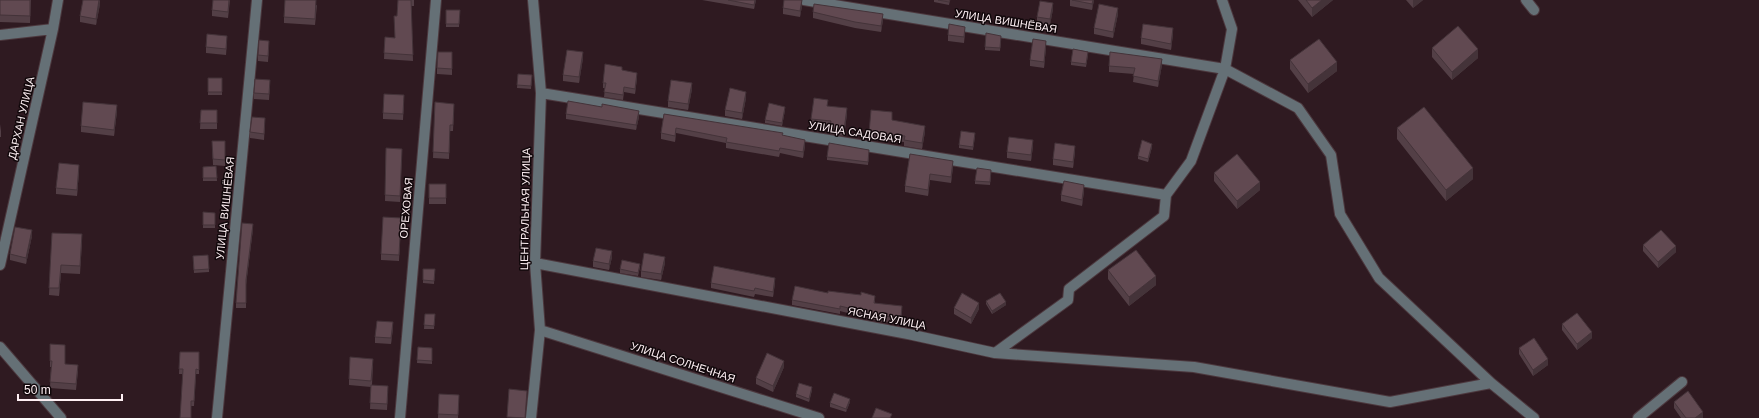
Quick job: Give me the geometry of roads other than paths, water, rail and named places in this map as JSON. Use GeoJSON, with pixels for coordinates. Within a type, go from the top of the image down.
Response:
{"type":"FeatureCollection","features":[{"type":"Feature","properties":{"kind":"street","name":"ДАРХАН УЛИЦА"},"geometry":{"type":"LineString","coordinates":[[0,265],[53,29],[58,0]]}},
{"type":"Feature","properties":{"kind":"street","name":"УЛИЦА ВИШНЁВАЯ"},"geometry":{"type":"LineString","coordinates":[[217,418],[257,0]]}},
{"type":"Feature","properties":{"kind":"street","name":"ОРЕХОВАЯ"},"geometry":{"type":"LineString","coordinates":[[400,418],[436,0]]}},
{"type":"Feature","properties":{"kind":"street","name":"ЦЕНТРАЛЬНАЯ УЛИЦА"},"geometry":{"type":"LineString","coordinates":[[531,418],[540,330],[535,263],[541,93],[533,0]]}},
{"type":"Feature","properties":{"kind":"street","name":"УЛИЦА ВИШНЁВАЯ"},"geometry":{"type":"LineString","coordinates":[[804,0],[1225,69],[1298,108],[1331,155],[1340,214],[1379,278],[1491,383],[1534,418]]}},
{"type":"Feature","properties":{"kind":"street"},"geometry":{"type":"LineString","coordinates":[[995,353],[1068,300],[1069,289],[1164,216],[1166,195],[1191,161],[1225,69],[1232,30],[1222,0]]}},
{"type":"Feature","properties":{"kind":"street"},"geometry":{"type":"LineString","coordinates":[[1526,0],[1534,10]]}},
{"type":"Feature","properties":{"kind":"street"},"geometry":{"type":"LineString","coordinates":[[0,35],[53,29]]}},
{"type":"Feature","properties":{"kind":"street","name":"УЛИЦА САДОВАЯ"},"geometry":{"type":"LineString","coordinates":[[541,93],[1166,195]]}},
{"type":"Feature","properties":{"kind":"street","name":"ЯСНАЯ УЛИЦА"},"geometry":{"type":"LineString","coordinates":[[535,263],[908,334],[995,353],[1194,367],[1390,402],[1491,383]]}},
{"type":"Feature","properties":{"kind":"street","name":"УЛИЦА СОЛНЕЧНАЯ"},"geometry":{"type":"LineString","coordinates":[[540,330],[819,418]]}},
{"type":"Feature","properties":{"kind":"street"},"geometry":{"type":"LineString","coordinates":[[0,347],[61,418]]}},
{"type":"Feature","properties":{"kind":"street"},"geometry":{"type":"LineString","coordinates":[[1638,418],[1682,382]]}}]}
